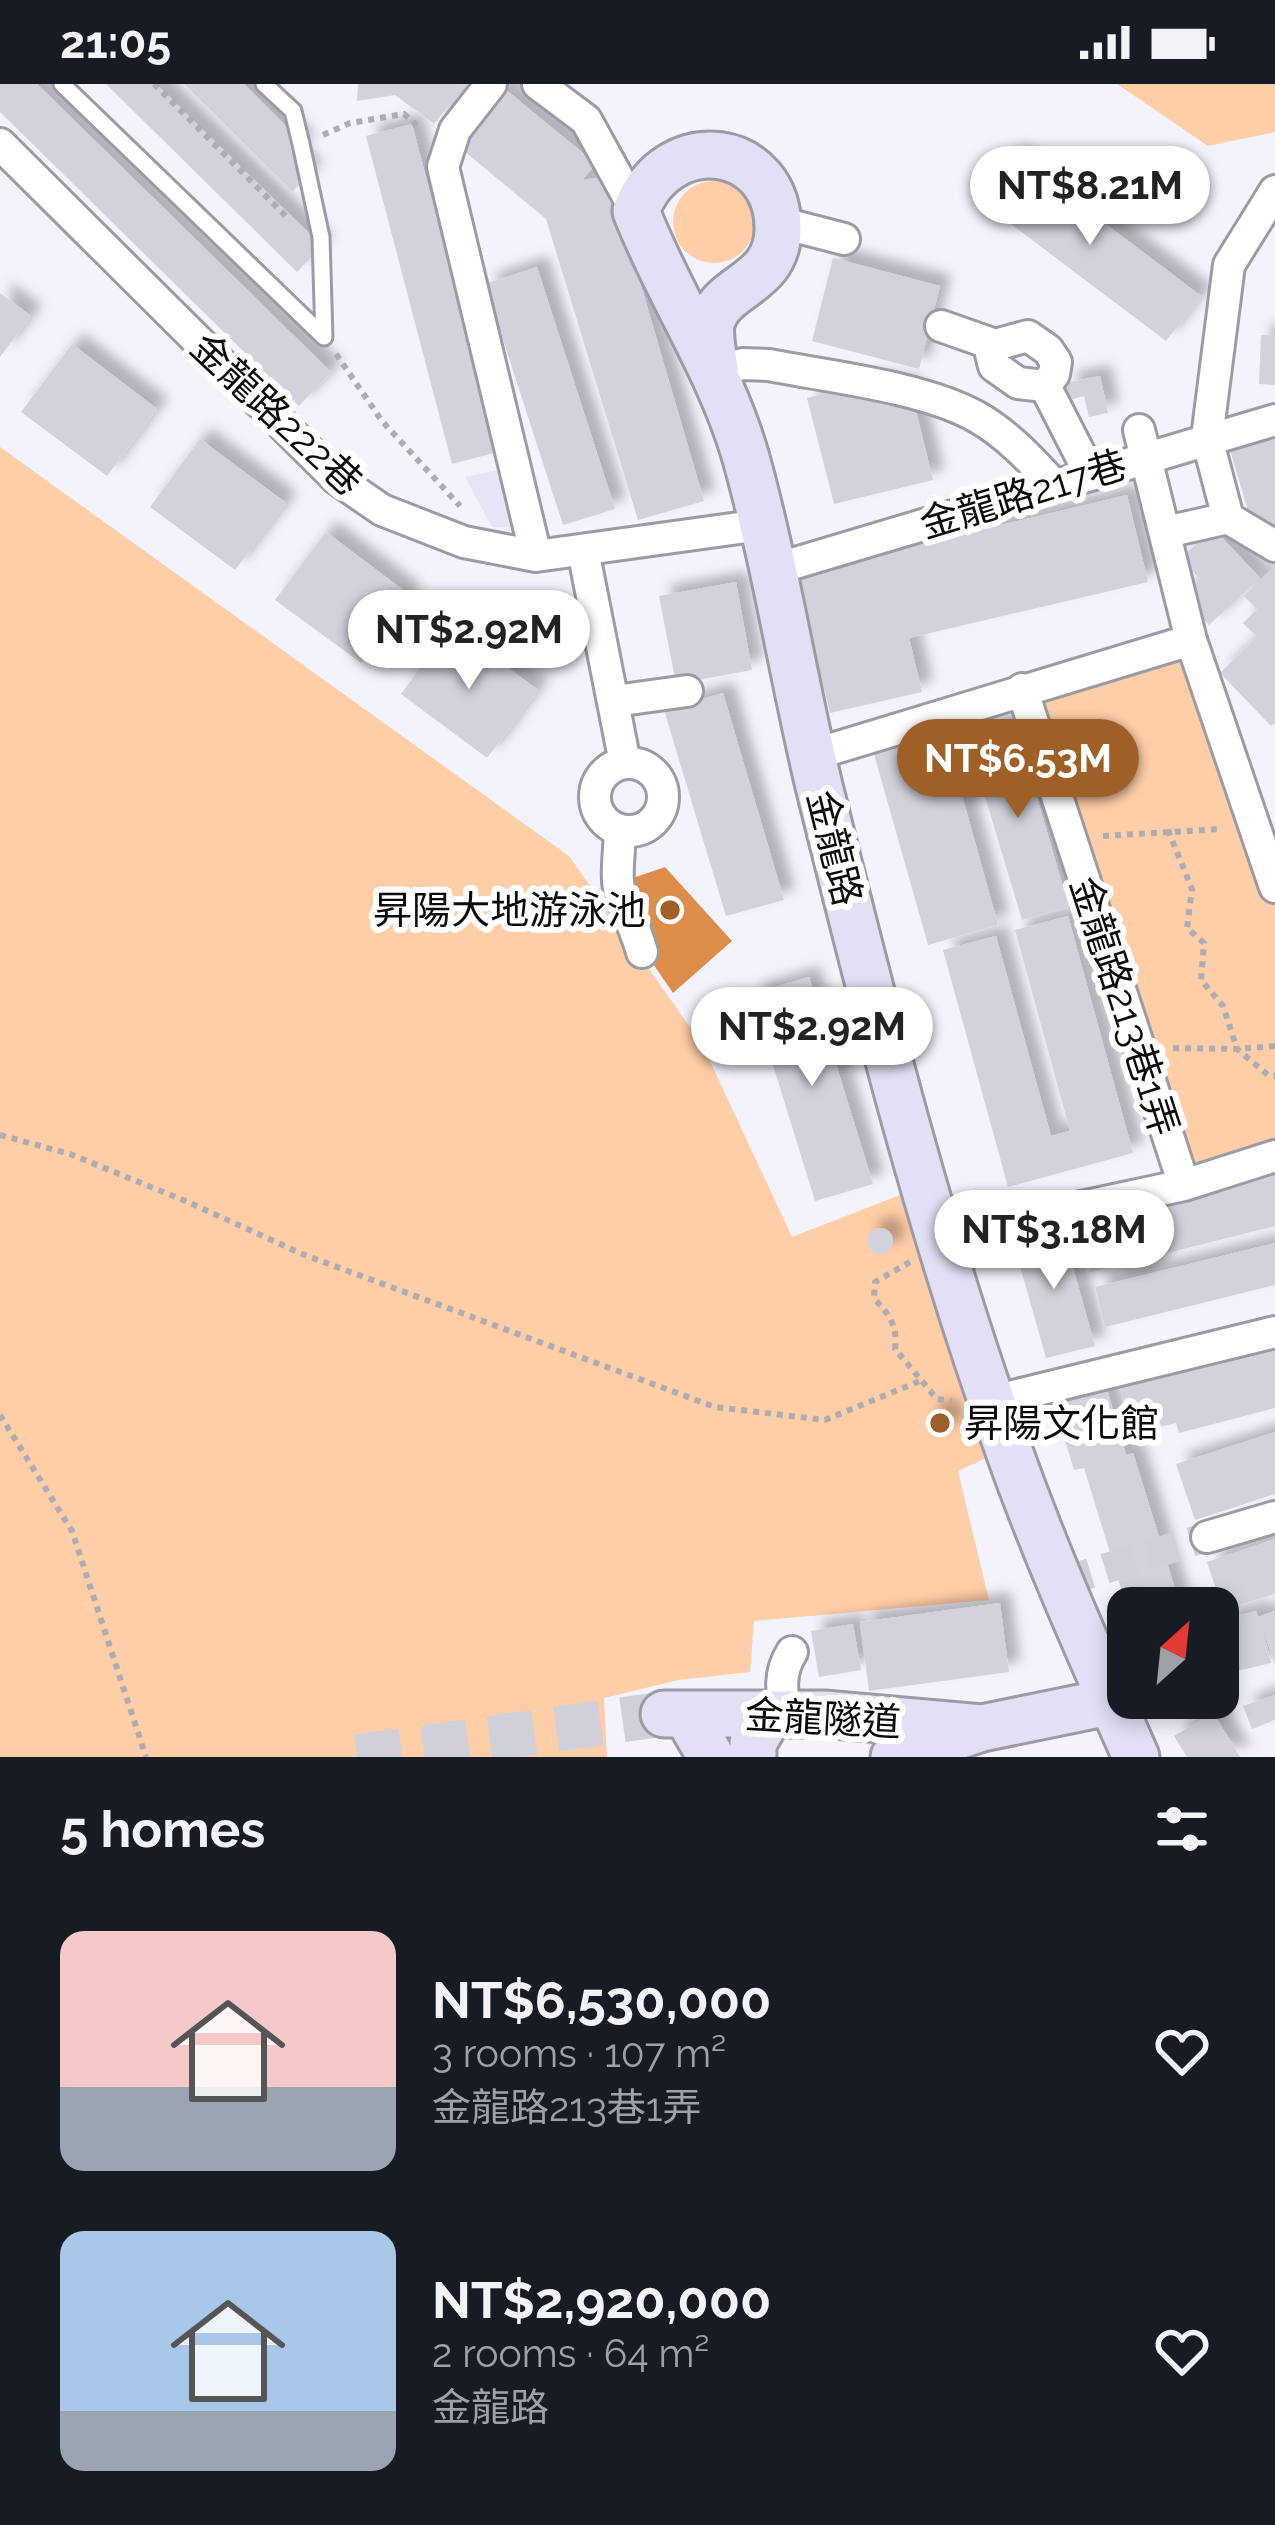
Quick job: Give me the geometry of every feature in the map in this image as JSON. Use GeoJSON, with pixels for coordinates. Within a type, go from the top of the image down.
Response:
{"type":"FeatureCollection","features":[{"type":"Feature","properties":{"kind":"street"},"geometry":{"type":"LineString","coordinates":[[491,84],[455,130],[443,167],[536,556]]}},
{"type":"Feature","properties":{"kind":"street"},"geometry":{"type":"LineString","coordinates":[[538,84],[586,120],[636,211]]}},
{"type":"Feature","properties":{"kind":"street"},"geometry":{"type":"LineString","coordinates":[[636,211],[645,188],[661,170],[682,158],[707,154],[731,159],[753,171],[769,190],[778,222],[771,260],[756,280],[718,310],[711,326],[716,370],[769,365],[939,400],[977,417],[1005,437],[1054,485]]}},
{"type":"Feature","properties":{"kind":"street","name":"金龍路222巷"},"geometry":{"type":"LineString","coordinates":[[4,158],[337,479],[382,510],[464,542],[536,556],[761,525]]}},
{"type":"Feature","properties":{"kind":"street"},"geometry":{"type":"LineString","coordinates":[[1228,518],[1207,438],[1228,265],[1265,200],[1275,191]]}},
{"type":"Feature","properties":{"kind":"street","name":"金龍路"},"geometry":{"type":"LineString","coordinates":[[636,211],[655,261],[716,370],[746,458],[812,755],[922,1186],[990,1391],[1107,1697]]}},
{"type":"Feature","properties":{"kind":"street"},"geometry":{"type":"LineString","coordinates":[[778,222],[844,239]]}},
{"type":"Feature","properties":{"kind":"street"},"geometry":{"type":"LineString","coordinates":[[941,326],[995,345],[1028,337],[1048,350],[1056,362],[1045,386],[1090,474]]}},
{"type":"Feature","properties":{"kind":"street","name":"金龍路217巷"},"geometry":{"type":"LineString","coordinates":[[772,570],[1090,474],[1143,443],[1207,438],[1275,420]]}},
{"type":"Feature","properties":{"kind":"street"},"geometry":{"type":"LineString","coordinates":[[1143,443],[1190,640],[1275,887]]}},
{"type":"Feature","properties":{"kind":"street"},"geometry":{"type":"LineString","coordinates":[[1166,532],[1228,518],[1275,546]]}},
{"type":"Feature","properties":{"kind":"street"},"geometry":{"type":"LineString","coordinates":[[583,550],[625,763]]}},
{"type":"Feature","properties":{"kind":"street"},"geometry":{"type":"LineString","coordinates":[[812,755],[1190,640]]}},
{"type":"Feature","properties":{"kind":"street","name":"金龍路213巷1弄"},"geometry":{"type":"LineString","coordinates":[[1022,689],[1184,1185]]}},
{"type":"Feature","properties":{"kind":"street"},"geometry":{"type":"LineString","coordinates":[[615,701],[687,692]]}},
{"type":"Feature","properties":{"kind":"street"},"geometry":{"type":"LineString","coordinates":[[625,763],[646,768],[660,784],[662,805],[651,823],[619,830],[601,816],[595,794],[604,773],[625,763]]}},
{"type":"Feature","properties":{"kind":"street"},"geometry":{"type":"LineString","coordinates":[[619,830],[618,885],[642,952]]}},
{"type":"Feature","properties":{"kind":"street"},"geometry":{"type":"LineString","coordinates":[[941,1243],[988,1227],[1184,1185],[1275,1156]]}},
{"type":"Feature","properties":{"kind":"street"},"geometry":{"type":"LineString","coordinates":[[990,1391],[1275,1332]]}},
{"type":"Feature","properties":{"kind":"street"},"geometry":{"type":"LineString","coordinates":[[1207,1537],[1275,1517]]}},
{"type":"Feature","properties":{"kind":"street"},"geometry":{"type":"LineString","coordinates":[[753,1757],[753,1743],[778,1714],[782,1679],[792,1652]]}},
{"type":"Feature","properties":{"kind":"street","name":"金龍隧道"},"geometry":{"type":"LineString","coordinates":[[894,1757],[982,1728],[1107,1702]]}},
{"type":"Feature","properties":{"kind":"street","name":"金龍隧道"},"geometry":{"type":"LineString","coordinates":[[711,1757],[675,1714],[778,1714],[982,1728]]}},
{"type":"Feature","properties":{"kind":"street","name":"金龍路"},"geometry":{"type":"LineString","coordinates":[[1117,1719],[1136,1757]]}},
{"type":"Feature","properties":{"kind":"lane"},"geometry":{"type":"LineString","coordinates":[[62,84],[324,337]]}},
{"type":"Feature","properties":{"kind":"lane"},"geometry":{"type":"LineString","coordinates":[[265,84],[293,111],[301,144],[321,237],[324,337]]}},
{"type":"Feature","properties":{"kind":"path"},"geometry":{"type":"LineString","coordinates":[[154,84],[289,219]]}},
{"type":"Feature","properties":{"kind":"path"},"geometry":{"type":"LineString","coordinates":[[301,144],[350,123],[404,114],[446,151]]}},
{"type":"Feature","properties":{"kind":"path"},"geometry":{"type":"LineString","coordinates":[[324,337],[382,421],[451,492],[488,547]]}},
{"type":"Feature","properties":{"kind":"path"},"geometry":{"type":"LineString","coordinates":[[1070,835],[1206,832],[1252,822]]}},
{"type":"Feature","properties":{"kind":"path"},"geometry":{"type":"LineString","coordinates":[[1168,830],[1192,889],[1187,928],[1204,944],[1201,980],[1223,1006],[1237,1049],[1275,1076]]}},
{"type":"Feature","properties":{"kind":"path"},"geometry":{"type":"LineString","coordinates":[[1140,1050],[1275,1046]]}},
{"type":"Feature","properties":{"kind":"path"},"geometry":{"type":"LineString","coordinates":[[0,1135],[70,1154],[302,1254],[716,1407],[825,1420],[920,1381]]}},
{"type":"Feature","properties":{"kind":"path"},"geometry":{"type":"LineString","coordinates":[[941,1243],[874,1282],[874,1298],[892,1318],[895,1349],[937,1399],[952,1401],[990,1391]]}},
{"type":"Feature","properties":{"kind":"path"},"geometry":{"type":"LineString","coordinates":[[0,1415],[72,1531],[146,1757]]}},
{"type":"Feature","properties":{"kind":"shaded area"},"geometry":{"type":"Polygon","coordinates":[[[1117,84],[1275,84],[1275,132],[1208,146],[1117,84]]]}},
{"type":"Feature","properties":{"kind":"shaded area"},"geometry":{"type":"Polygon","coordinates":[[[714,181],[743,193],[755,222],[743,251],[714,263],[685,251],[673,222],[685,193],[714,181]]]}},
{"type":"Feature","properties":{"kind":"shaded area"},"geometry":{"type":"Polygon","coordinates":[[[0,447],[569,856],[702,1044],[792,1237],[923,1186],[1008,1448],[958,1471],[989,1600],[754,1621],[750,1672],[679,1680],[604,1698],[607,1757],[0,1757],[0,447]]]}},
{"type":"Feature","properties":{"kind":"shaded area"},"geometry":{"type":"Polygon","coordinates":[[[508,468],[526,528],[492,527],[465,477],[508,468]]]}},
{"type":"Feature","properties":{"kind":"shaded area"},"geometry":{"type":"Polygon","coordinates":[[[1191,640],[1275,887],[1275,1156],[1184,1185],[1022,689],[1191,640]]]}},
{"type":"Feature","properties":{"kind":"shaded area","name":"昇陽大地游泳池"},"geometry":{"type":"Polygon","coordinates":[[[665,867],[732,941],[673,993],[649,958],[627,880],[665,867]]]}},
{"type":"Feature","properties":{"kind":"building"},"geometry":{"type":"Polygon","coordinates":[[[0,84],[37,84],[331,372],[299,406],[0,112],[0,84]]]}},
{"type":"Feature","properties":{"kind":"building"},"geometry":{"type":"Polygon","coordinates":[[[106,84],[156,84],[322,246],[297,272],[106,84]]]}},
{"type":"Feature","properties":{"kind":"building"},"geometry":{"type":"Polygon","coordinates":[[[184,84],[244,84],[304,144],[294,154],[312,173],[292,192],[184,84]]]}},
{"type":"Feature","properties":{"kind":"building"},"geometry":{"type":"Polygon","coordinates":[[[358,84],[465,84],[434,124],[395,95],[357,101],[358,84]]]}},
{"type":"Feature","properties":{"kind":"building"},"geometry":{"type":"Polygon","coordinates":[[[500,85],[596,164],[582,180],[609,176],[704,501],[638,520],[546,219],[452,141],[500,85]]]}},
{"type":"Feature","properties":{"kind":"building"},"geometry":{"type":"Polygon","coordinates":[[[412,124],[498,452],[452,464],[366,136],[412,124]]]}},
{"type":"Feature","properties":{"kind":"building"},"geometry":{"type":"Polygon","coordinates":[[[1014,155],[1201,296],[1166,341],[979,200],[1014,155]]]}},
{"type":"Feature","properties":{"kind":"building"},"geometry":{"type":"Polygon","coordinates":[[[833,258],[940,286],[919,369],[812,341],[833,258]]]}},
{"type":"Feature","properties":{"kind":"building"},"geometry":{"type":"Polygon","coordinates":[[[537,267],[615,509],[563,525],[485,284],[537,267]]]}},
{"type":"Feature","properties":{"kind":"building"},"geometry":{"type":"Polygon","coordinates":[[[0,293],[31,316],[0,357],[0,293]]]}},
{"type":"Feature","properties":{"kind":"building"},"geometry":{"type":"Polygon","coordinates":[[[1261,335],[1275,335],[1275,385],[1259,384],[1261,335]]]}},
{"type":"Feature","properties":{"kind":"building"},"geometry":{"type":"Polygon","coordinates":[[[72,344],[157,409],[107,476],[21,412],[72,344]]]}},
{"type":"Feature","properties":{"kind":"building"},"geometry":{"type":"Polygon","coordinates":[[[1100,376],[1108,413],[1089,417],[1084,396],[1069,400],[1065,383],[1100,376]]]}},
{"type":"Feature","properties":{"kind":"building"},"geometry":{"type":"Polygon","coordinates":[[[871,382],[910,387],[933,480],[834,504],[807,398],[871,382]]]}},
{"type":"Feature","properties":{"kind":"building"},"geometry":{"type":"Polygon","coordinates":[[[1275,437],[1275,528],[1250,518],[1230,450],[1275,437]]]}},
{"type":"Feature","properties":{"kind":"building"},"geometry":{"type":"Polygon","coordinates":[[[200,439],[286,503],[235,570],[150,507],[200,439]]]}},
{"type":"Feature","properties":{"kind":"building"},"geometry":{"type":"Polygon","coordinates":[[[1127,495],[1148,582],[909,638],[922,692],[830,713],[796,574],[1127,495]]]}},
{"type":"Feature","properties":{"kind":"building"},"geometry":{"type":"Polygon","coordinates":[[[1213,528],[1260,578],[1209,625],[1182,596],[1200,579],[1180,559],[1213,528]]]}},
{"type":"Feature","properties":{"kind":"building"},"geometry":{"type":"Polygon","coordinates":[[[326,532],[411,596],[361,663],[275,600],[326,532]]]}},
{"type":"Feature","properties":{"kind":"building"},"geometry":{"type":"Polygon","coordinates":[[[1275,566],[1275,723],[1271,726],[1220,673],[1257,637],[1243,623],[1257,609],[1244,596],[1275,566]]]}},
{"type":"Feature","properties":{"kind":"building"},"geometry":{"type":"Polygon","coordinates":[[[736,582],[752,670],[676,684],[659,596],[736,582]]]}},
{"type":"Feature","properties":{"kind":"building"},"geometry":{"type":"Polygon","coordinates":[[[451,626],[538,690],[487,758],[401,694],[451,626]]]}},
{"type":"Feature","properties":{"kind":"building"},"geometry":{"type":"Polygon","coordinates":[[[723,693],[784,900],[726,916],[664,710],[723,693]]]}},
{"type":"Feature","properties":{"kind":"building"},"geometry":{"type":"Polygon","coordinates":[[[1015,723],[1069,907],[1022,920],[967,737],[1015,723]]]}},
{"type":"Feature","properties":{"kind":"building"},"geometry":{"type":"Polygon","coordinates":[[[945,734],[998,925],[928,945],[874,754],[945,734]]]}},
{"type":"Feature","properties":{"kind":"building"},"geometry":{"type":"Polygon","coordinates":[[[1068,916],[1133,1153],[1008,1187],[943,950],[996,936],[1051,1136],[1070,1131],[1015,930],[1068,916]]]}},
{"type":"Feature","properties":{"kind":"building"},"geometry":{"type":"Polygon","coordinates":[[[809,977],[873,1184],[815,1201],[751,994],[809,977]]]}},
{"type":"Feature","properties":{"kind":"building"},"geometry":{"type":"Polygon","coordinates":[[[1275,1169],[1275,1226],[1088,1273],[1074,1220],[1275,1169]]]}},
{"type":"Feature","properties":{"kind":"building"},"geometry":{"type":"Polygon","coordinates":[[[1061,1225],[1095,1346],[1046,1358],[1012,1238],[1061,1225]]]}},
{"type":"Feature","properties":{"kind":"building"},"geometry":{"type":"Polygon","coordinates":[[[880,1228],[893,1241],[880,1254],[867,1241],[880,1228]]]}},
{"type":"Feature","properties":{"kind":"building"},"geometry":{"type":"Polygon","coordinates":[[[1275,1243],[1275,1285],[1105,1327],[1095,1287],[1275,1243]]]}},
{"type":"Feature","properties":{"kind":"building"},"geometry":{"type":"Polygon","coordinates":[[[1275,1347],[1275,1408],[1179,1433],[1176,1423],[1132,1434],[1120,1387],[1275,1347]]]}},
{"type":"Feature","properties":{"kind":"building"},"geometry":{"type":"Polygon","coordinates":[[[1104,1379],[1126,1455],[1133,1453],[1174,1587],[1121,1587],[1084,1468],[1074,1470],[1051,1395],[1104,1379]]]}},
{"type":"Feature","properties":{"kind":"building","name":"昇陽文化館"},"geometry":{"type":"Polygon","coordinates":[[[940,1410],[953,1423],[940,1436],[927,1423],[940,1410]]]}},
{"type":"Feature","properties":{"kind":"building"},"geometry":{"type":"Polygon","coordinates":[[[1275,1432],[1275,1494],[1195,1520],[1176,1464],[1275,1432]]]}},
{"type":"Feature","properties":{"kind":"building"},"geometry":{"type":"Polygon","coordinates":[[[1275,1539],[1275,1594],[1239,1605],[1239,1587],[1215,1587],[1207,1562],[1275,1539]]]}},
{"type":"Feature","properties":{"kind":"building"},"geometry":{"type":"Polygon","coordinates":[[[1000,1603],[1009,1672],[869,1691],[860,1622],[1000,1603]]]}},
{"type":"Feature","properties":{"kind":"building"},"geometry":{"type":"Polygon","coordinates":[[[1256,1611],[1258,1617],[1275,1611],[1275,1665],[1262,1626],[1271,1663],[1239,1671],[1239,1616],[1256,1611]]]}},
{"type":"Feature","properties":{"kind":"building"},"geometry":{"type":"Polygon","coordinates":[[[853,1624],[861,1670],[819,1677],[811,1631],[853,1624]]]}},
{"type":"Feature","properties":{"kind":"building"},"geometry":{"type":"Polygon","coordinates":[[[1275,1695],[1275,1720],[1252,1729],[1243,1706],[1275,1695]]]}},
{"type":"Feature","properties":{"kind":"building"},"geometry":{"type":"Polygon","coordinates":[[[1203,1719],[1217,1719],[1240,1757],[1187,1757],[1174,1736],[1203,1719]]]}},
{"type":"Feature","properties":{"kind":"tunnel"},"geometry":{"type":"LineString","coordinates":[[1062,1582],[1207,1537]]}},
{"type":"Feature","properties":{"kind":"tunnel"},"geometry":{"type":"LineString","coordinates":[[357,1757],[664,1714]]}},
{"type":"Feature","properties":{"kind":"place","name":"昇陽大地游泳池"},"geometry":{"type":"Point","coordinates":[670,910]}},
{"type":"Feature","properties":{"kind":"place","name":"昇陽文化館"},"geometry":{"type":"Point","coordinates":[940,1423]}}]}
